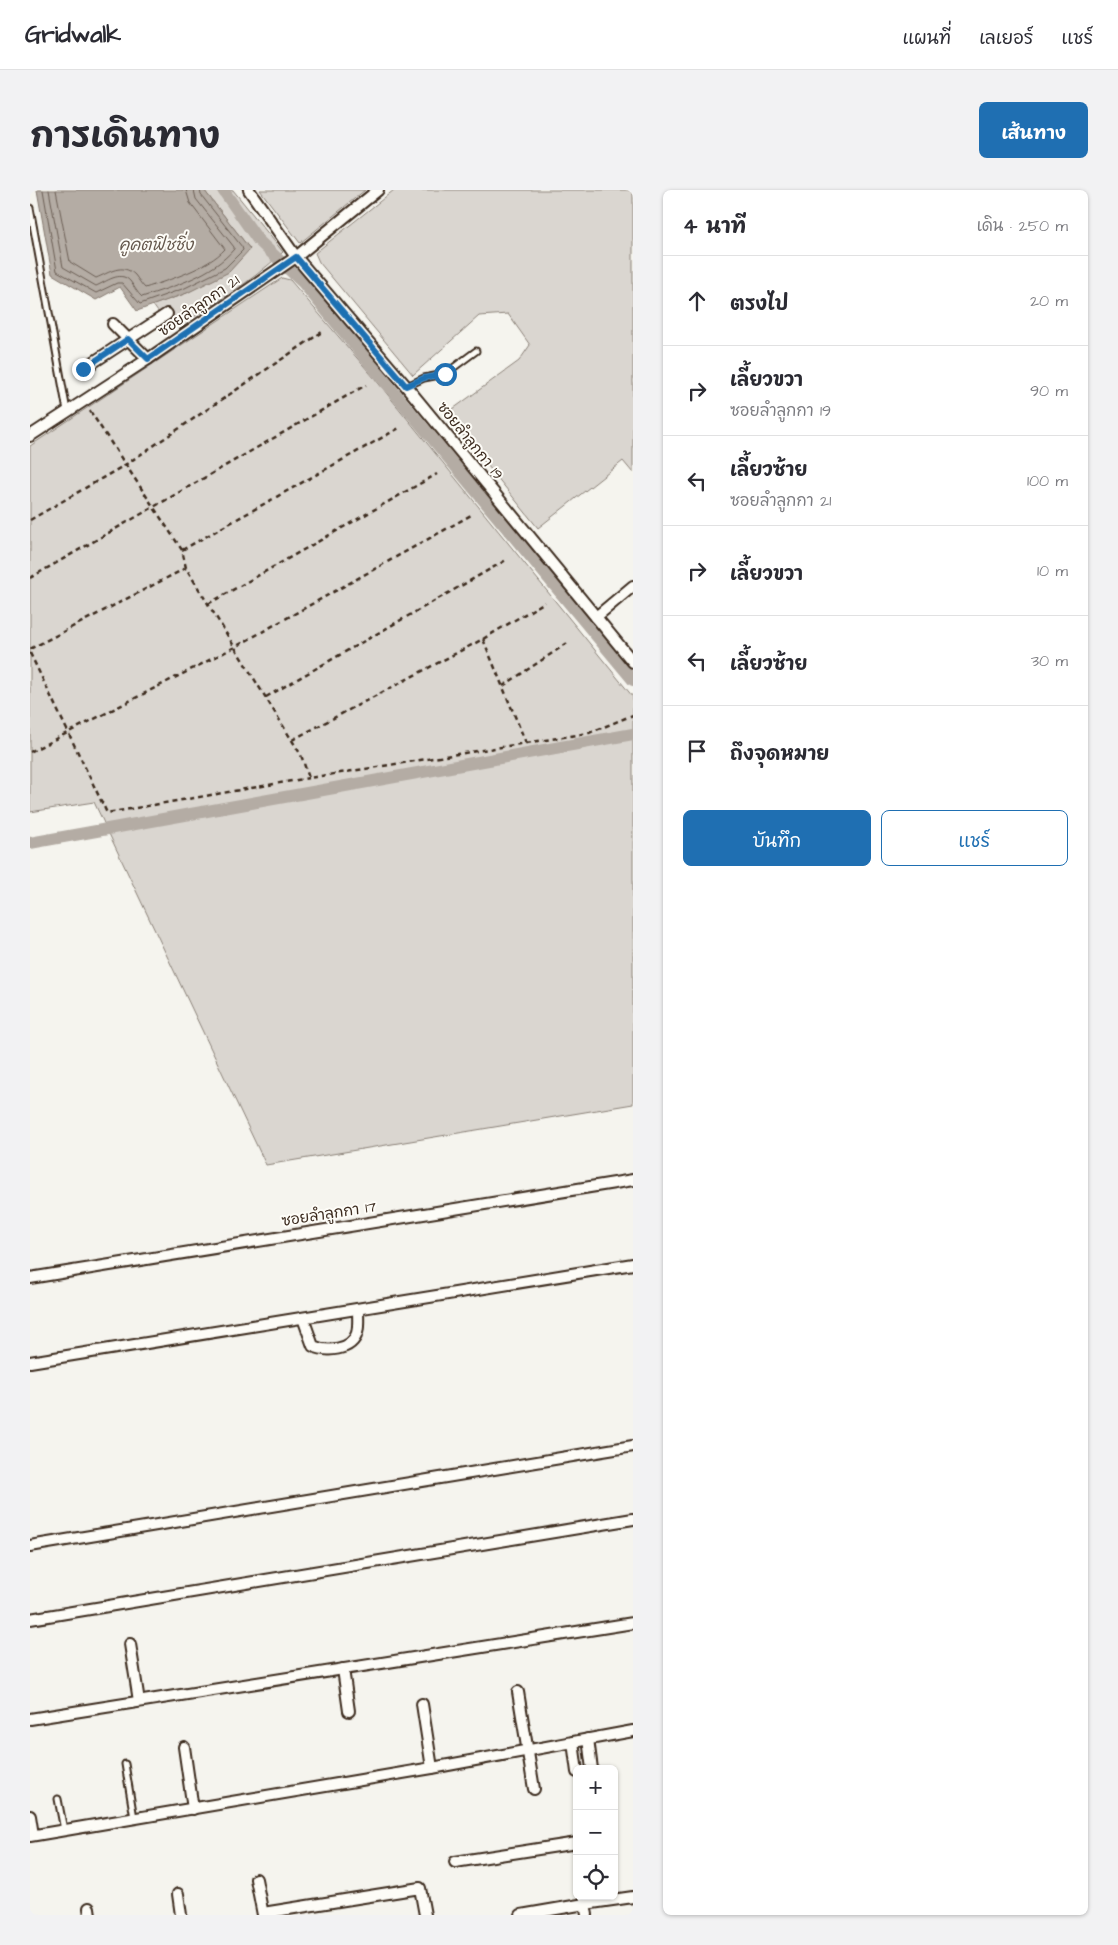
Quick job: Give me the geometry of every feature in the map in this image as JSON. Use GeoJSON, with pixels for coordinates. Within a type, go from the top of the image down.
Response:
{"type":"FeatureCollection","features":[{"type":"Feature","properties":{"kind":"street","name":"ซอยลำลูกกา 19"},"geometry":{"type":"LineString","coordinates":[[250,190],[292,260],[406,386],[633,662]]}},
{"type":"Feature","properties":{"kind":"street","name":"ซอยลำลูกกา 21"},"geometry":{"type":"LineString","coordinates":[[30,436],[148,359],[292,260],[378,190]]}},
{"type":"Feature","properties":{"kind":"street"},"geometry":{"type":"LineString","coordinates":[[83,369],[166,314]]}},
{"type":"Feature","properties":{"kind":"street"},"geometry":{"type":"LineString","coordinates":[[113,324],[148,359]]}},
{"type":"Feature","properties":{"kind":"street"},"geometry":{"type":"LineString","coordinates":[[596,617],[633,586]]}},
{"type":"Feature","properties":{"kind":"street","name":"ซอยลำลูกกา 17"},"geometry":{"type":"LineString","coordinates":[[30,1278],[633,1180]]}},
{"type":"Feature","properties":{"kind":"street"},"geometry":{"type":"LineString","coordinates":[[30,1362],[633,1264]]}},
{"type":"Feature","properties":{"kind":"street"},"geometry":{"type":"LineString","coordinates":[[303,1318],[313,1346],[322,1350],[333,1349],[346,1346],[353,1341],[357,1334],[358,1309]]}},
{"type":"Feature","properties":{"kind":"street"},"geometry":{"type":"LineString","coordinates":[[30,1546],[633,1446]]}},
{"type":"Feature","properties":{"kind":"street"},"geometry":{"type":"LineString","coordinates":[[30,1619],[633,1519]]}},
{"type":"Feature","properties":{"kind":"street"},"geometry":{"type":"LineString","coordinates":[[30,1719],[633,1623]]}},
{"type":"Feature","properties":{"kind":"street"},"geometry":{"type":"LineString","coordinates":[[130,1644],[139,1702]]}},
{"type":"Feature","properties":{"kind":"street"},"geometry":{"type":"LineString","coordinates":[[342,1669],[349,1711]]}},
{"type":"Feature","properties":{"kind":"street"},"geometry":{"type":"LineString","coordinates":[[518,1692],[534,1789]]}},
{"type":"Feature","properties":{"kind":"street"},"geometry":{"type":"LineString","coordinates":[[422,1704],[432,1768]]}},
{"type":"Feature","properties":{"kind":"street"},"geometry":{"type":"LineString","coordinates":[[30,1816],[31,1835],[193,1809],[633,1732]]}},
{"type":"Feature","properties":{"kind":"street"},"geometry":{"type":"LineString","coordinates":[[588,1739],[591,1765]]}},
{"type":"Feature","properties":{"kind":"street"},"geometry":{"type":"LineString","coordinates":[[573,1742],[576,1765]]}},
{"type":"Feature","properties":{"kind":"street"},"geometry":{"type":"LineString","coordinates":[[184,1748],[193,1809]]}},
{"type":"Feature","properties":{"kind":"street"},"geometry":{"type":"LineString","coordinates":[[455,1862],[573,1844]]}},
{"type":"Feature","properties":{"kind":"street"},"geometry":{"type":"LineString","coordinates":[[256,1879],[263,1914],[420,1888],[425,1915]]}},
{"type":"Feature","properties":{"kind":"street"},"geometry":{"type":"LineString","coordinates":[[178,1894],[182,1915]]}},
{"type":"Feature","properties":{"kind":"street"},"geometry":{"type":"LineString","coordinates":[[618,1898],[633,1897]]}},
{"type":"Feature","properties":{"kind":"street"},"geometry":{"type":"LineString","coordinates":[[521,1915],[585,1900],[587,1915]]}},
{"type":"Feature","properties":{"kind":"lane"},"geometry":{"type":"LineString","coordinates":[[30,208],[67,412]]}},
{"type":"Feature","properties":{"kind":"lane"},"geometry":{"type":"LineString","coordinates":[[30,255],[37,254]]}},
{"type":"Feature","properties":{"kind":"lane"},"geometry":{"type":"LineString","coordinates":[[406,386],[424,378],[445,374],[476,351]]}},
{"type":"Feature","properties":{"kind":"lane"},"geometry":{"type":"LineString","coordinates":[[125,1764],[134,1818]]}},
{"type":"Feature","properties":{"kind":"lane"},"geometry":{"type":"LineString","coordinates":[[58,1799],[64,1830]]}},
{"type":"Feature","properties":{"kind":"path"},"geometry":{"type":"LineString","coordinates":[[30,520],[125,465],[322,332]]}},
{"type":"Feature","properties":{"kind":"path"},"geometry":{"type":"LineString","coordinates":[[30,578],[366,385]]}},
{"type":"Feature","properties":{"kind":"path"},"geometry":{"type":"LineString","coordinates":[[83,401],[182,550],[186,568],[301,755],[309,778]]}},
{"type":"Feature","properties":{"kind":"path"},"geometry":{"type":"LineString","coordinates":[[182,550],[401,427]]}},
{"type":"Feature","properties":{"kind":"path"},"geometry":{"type":"LineString","coordinates":[[208,604],[437,474]]}},
{"type":"Feature","properties":{"kind":"path"},"geometry":{"type":"LineString","coordinates":[[30,752],[69,734],[235,647],[473,514]]}},
{"type":"Feature","properties":{"kind":"path"},"geometry":{"type":"LineString","coordinates":[[266,697],[508,559]]}},
{"type":"Feature","properties":{"kind":"path"},"geometry":{"type":"LineString","coordinates":[[30,649],[186,568]]}},
{"type":"Feature","properties":{"kind":"path"},"geometry":{"type":"LineString","coordinates":[[292,740],[483,639],[545,602]]}},
{"type":"Feature","properties":{"kind":"path"},"geometry":{"type":"LineString","coordinates":[[483,639],[526,743]]}},
{"type":"Feature","properties":{"kind":"path"},"geometry":{"type":"LineString","coordinates":[[502,686],[569,642]]}},
{"type":"Feature","properties":{"kind":"path"},"geometry":{"type":"LineString","coordinates":[[30,653],[107,813],[588,733],[633,716]]}},
{"type":"Feature","properties":{"kind":"shaded area"},"geometry":{"type":"Polygon","coordinates":[[[204,190],[233,190],[283,252],[229,294],[171,330],[153,305],[187,293],[250,249],[204,190]]]}},
{"type":"Feature","properties":{"kind":"shaded area"},"geometry":{"type":"Polygon","coordinates":[[[260,190],[365,190],[300,243],[260,190]]]}},
{"type":"Feature","properties":{"kind":"shaded area"},"geometry":{"type":"Polygon","coordinates":[[[394,190],[633,190],[633,473],[623,461],[538,528],[446,414],[519,361],[530,345],[508,314],[479,316],[413,375],[319,262],[315,253],[394,190]]]}},
{"type":"Feature","properties":{"kind":"shaded area"},"geometry":{"type":"Polygon","coordinates":[[[282,278],[290,280],[375,379],[633,697],[633,1104],[266,1165],[94,802],[30,812],[30,446],[282,278]]]}},
{"type":"Feature","properties":{"kind":"water","name":"คูคตฟิชชิ่ง"},"geometry":{"type":"Polygon","coordinates":[[[37,190],[204,190],[250,249],[229,272],[187,293],[137,311],[120,287],[96,300],[52,274],[37,190]]]}},
{"type":"Feature","properties":{"kind":"waterway"},"geometry":{"type":"LineString","coordinates":[[223,190],[258,240],[303,283],[633,680]]}},
{"type":"Feature","properties":{"kind":"waterway"},"geometry":{"type":"LineString","coordinates":[[30,843],[633,734]]}},
{"type":"Feature","properties":{"kind":"route"},"geometry":{"type":"LineString","coordinates":[[83,369],[128,339],[148,359],[296,257],[406,386],[424,378],[445,374]]}}]}
